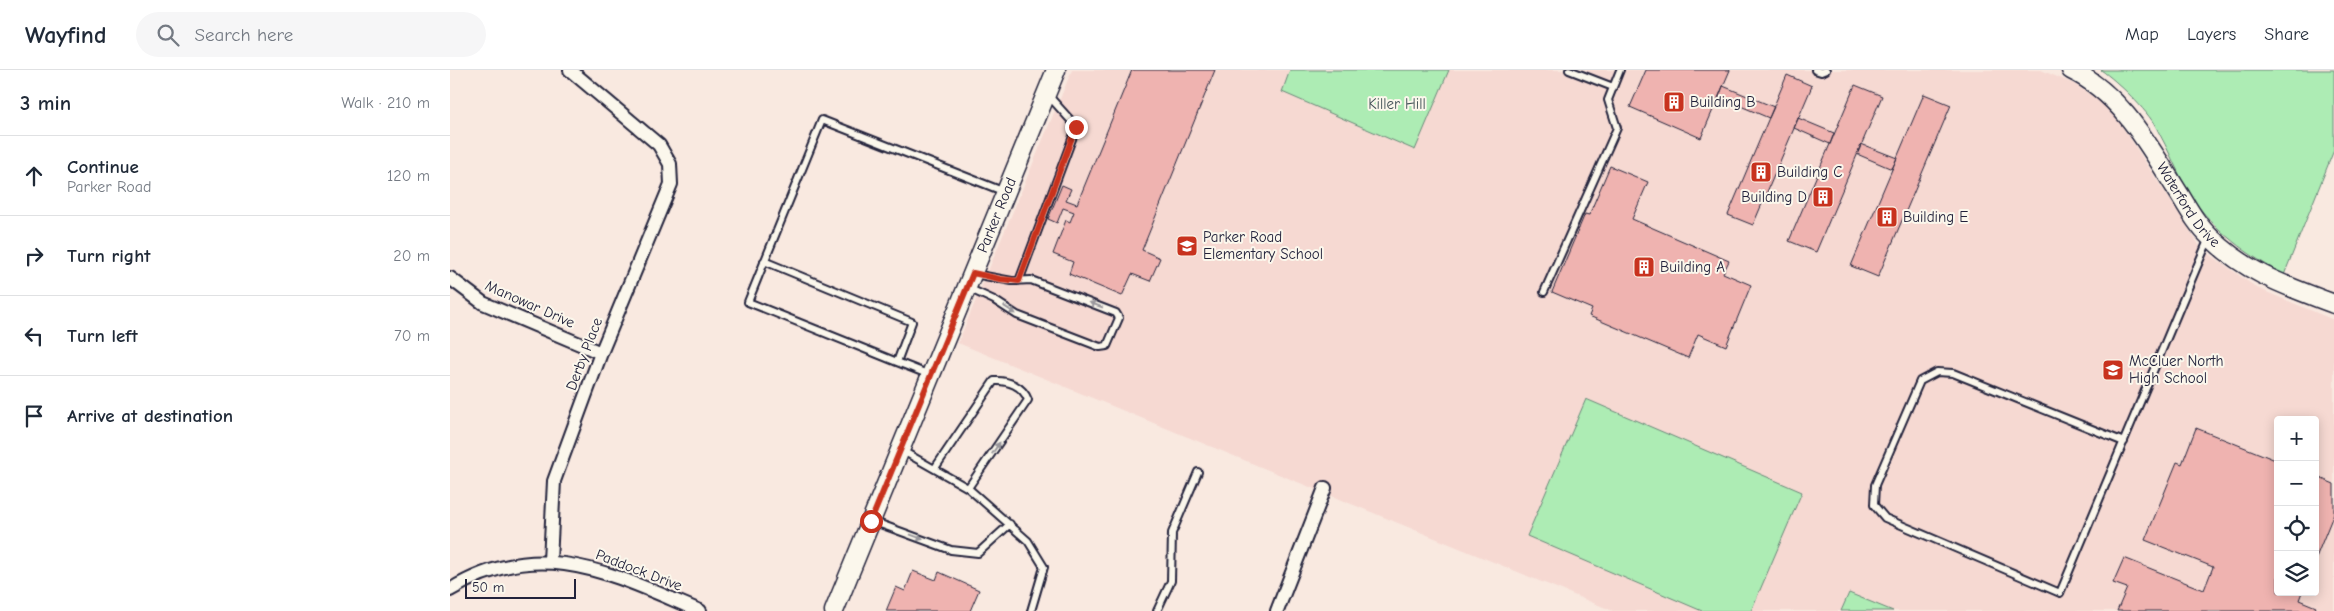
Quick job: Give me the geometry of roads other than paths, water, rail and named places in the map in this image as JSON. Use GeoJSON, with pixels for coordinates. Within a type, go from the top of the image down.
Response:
{"type":"FeatureCollection","features":[{"type":"Feature","properties":{"kind":"main road","name":"Parker Road"},"geometry":{"type":"LineString","coordinates":[[834,611],[1056,70]]}},
{"type":"Feature","properties":{"kind":"main road","name":"Waterford Drive"},"geometry":{"type":"LineString","coordinates":[[2071,70],[2111,96],[2129,117],[2195,219],[2209,237],[2231,257],[2258,275],[2334,304]]}},
{"type":"Feature","properties":{"kind":"street","name":"Derby Place"},"geometry":{"type":"LineString","coordinates":[[550,561],[554,481],[601,353],[671,184],[670,164],[659,145],[570,70]]}},
{"type":"Feature","properties":{"kind":"street","name":"Manowar Drive"},"geometry":{"type":"LineString","coordinates":[[450,278],[483,302],[601,353]]}},
{"type":"Feature","properties":{"kind":"street"},"geometry":{"type":"LineString","coordinates":[[1277,611],[1325,488]]}},
{"type":"Feature","properties":{"kind":"street","name":"Paddock Drive"},"geometry":{"type":"LineString","coordinates":[[450,590],[485,572],[515,564],[550,561],[580,565],[610,574],[700,611]]}},
{"type":"Feature","properties":{"kind":"lane"},"geometry":{"type":"LineString","coordinates":[[1569,70],[1613,87]]}},
{"type":"Feature","properties":{"kind":"lane"},"geometry":{"type":"LineString","coordinates":[[1544,292],[1617,128],[1608,100],[1620,70]]}},
{"type":"Feature","properties":{"kind":"lane"},"geometry":{"type":"LineString","coordinates":[[1815,70],[1821,72],[1826,70]]}},
{"type":"Feature","properties":{"kind":"lane"},"geometry":{"type":"LineString","coordinates":[[1019,281],[1076,127],[1046,94]]}},
{"type":"Feature","properties":{"kind":"lane"},"geometry":{"type":"LineString","coordinates":[[931,375],[748,302],[822,120],[1006,193]]}},
{"type":"Feature","properties":{"kind":"lane"},"geometry":{"type":"LineString","coordinates":[[2124,442],[1952,374],[1937,372],[1920,382],[1875,485],[1874,505],[1886,518],[2060,593],[2124,442],[2209,237]]}},
{"type":"Feature","properties":{"kind":"lane"},"geometry":{"type":"LineString","coordinates":[[764,261],[912,322],[896,362]]}},
{"type":"Feature","properties":{"kind":"lane"},"geometry":{"type":"LineString","coordinates":[[970,280],[1031,280],[1116,313],[1118,318],[1107,346],[1100,348],[1018,315],[994,300],[970,280]]}},
{"type":"Feature","properties":{"kind":"lane"},"geometry":{"type":"LineString","coordinates":[[935,468],[994,382],[1007,380],[1026,392],[1028,400],[968,488]]}},
{"type":"Feature","properties":{"kind":"lane"},"geometry":{"type":"LineString","coordinates":[[900,450],[968,488],[1028,541],[1044,567],[1031,611]]}},
{"type":"Feature","properties":{"kind":"lane"},"geometry":{"type":"LineString","coordinates":[[1157,611],[1171,581],[1172,533],[1198,472]]}},
{"type":"Feature","properties":{"kind":"lane"},"geometry":{"type":"LineString","coordinates":[[871,521],[951,550],[978,552],[1010,524]]}},
{"type":"Feature","properties":{"kind":"place","name":"Building B"},"geometry":{"type":"Point","coordinates":[1674,102]}},
{"type":"Feature","properties":{"kind":"place","name":"Building C"},"geometry":{"type":"Point","coordinates":[1761,172]}},
{"type":"Feature","properties":{"kind":"place","name":"Building D"},"geometry":{"type":"Point","coordinates":[1823,197]}},
{"type":"Feature","properties":{"kind":"place","name":"Building E"},"geometry":{"type":"Point","coordinates":[1887,217]}},
{"type":"Feature","properties":{"kind":"place","name":"Parker Road Elementary School"},"geometry":{"type":"Point","coordinates":[1187,246]}},
{"type":"Feature","properties":{"kind":"place","name":"Building A"},"geometry":{"type":"Point","coordinates":[1644,267]}},
{"type":"Feature","properties":{"kind":"place","name":"McCluer North High School"},"geometry":{"type":"Point","coordinates":[2113,370]}},
{"type":"Feature","properties":{"kind":"park label","name":"Killer Hill"},"geometry":{"type":"Point","coordinates":[1397,104]}}]}
